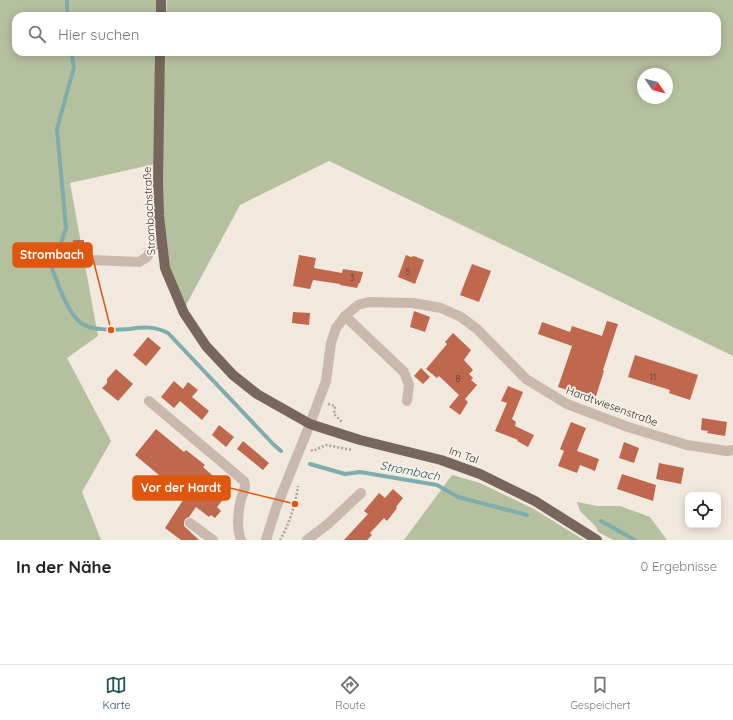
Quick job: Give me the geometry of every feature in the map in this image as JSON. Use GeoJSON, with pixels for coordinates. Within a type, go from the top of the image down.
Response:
{"type":"FeatureCollection","features":[{"type":"Feature","properties":{"kind":"main road"},"geometry":{"type":"LineString","coordinates":[[161,0],[161,12]]}},
{"type":"Feature","properties":{"kind":"main road","name":"Strombachstraße"},"geometry":{"type":"LineString","coordinates":[[160,56],[158,182],[161,241],[165,268],[184,313],[206,346],[233,375],[257,394],[310,424]]}},
{"type":"Feature","properties":{"kind":"main road","name":"Im Tal"},"geometry":{"type":"LineString","coordinates":[[310,424],[360,440],[440,460],[480,474],[535,500],[597,540]]}},
{"type":"Feature","properties":{"kind":"street"},"geometry":{"type":"LineString","coordinates":[[92,260],[139,262],[147,257],[153,246],[161,241]]}},
{"type":"Feature","properties":{"kind":"street","name":"Hardtwiesenstraße"},"geometry":{"type":"LineString","coordinates":[[266,540],[276,508],[326,381],[331,343],[336,328],[345,316],[358,305],[369,302],[413,303],[440,308],[461,317],[477,329],[526,379],[567,404],[628,427],[687,445],[727,451],[733,450]]}},
{"type":"Feature","properties":{"kind":"street"},"geometry":{"type":"LineString","coordinates":[[345,316],[404,372],[409,384],[407,401]]}},
{"type":"Feature","properties":{"kind":"street"},"geometry":{"type":"LineString","coordinates":[[149,401],[244,480],[245,488],[241,499],[238,519],[238,533],[241,540]]}},
{"type":"Feature","properties":{"kind":"street"},"geometry":{"type":"LineString","coordinates":[[307,540],[328,524],[361,493]]}},
{"type":"Feature","properties":{"kind":"street"},"geometry":{"type":"LineString","coordinates":[[190,523],[213,540]]}},
{"type":"Feature","properties":{"kind":"path"},"geometry":{"type":"LineString","coordinates":[[310,457],[314,451]]}},
{"type":"Feature","properties":{"kind":"path"},"geometry":{"type":"LineString","coordinates":[[280,540],[285,532],[297,497],[299,481]]}},
{"type":"Feature","properties":{"kind":"green space"},"geometry":{"type":"Polygon","coordinates":[[[0,0],[157,0],[157,12],[12,12],[12,56],[157,56],[155,164],[70,183],[98,336],[67,358],[111,441],[82,492],[101,540],[0,540],[0,0]]]}},
{"type":"Feature","properties":{"kind":"green space"},"geometry":{"type":"Polygon","coordinates":[[[167,0],[733,0],[733,356],[329,161],[240,205],[186,305],[168,265],[162,218],[161,182],[165,56],[721,56],[721,12],[166,12],[167,0]]]}},
{"type":"Feature","properties":{"kind":"green space"},"geometry":{"type":"Polygon","coordinates":[[[452,475],[480,483],[532,508],[584,540],[404,540],[452,475]]]}},
{"type":"Feature","properties":{"kind":"green space"},"geometry":{"type":"Polygon","coordinates":[[[577,502],[597,506],[620,506],[650,517],[667,540],[613,540],[598,532],[596,527],[580,511],[577,502]]]}},
{"type":"Feature","properties":{"kind":"building"},"geometry":{"type":"Polygon","coordinates":[[[73,240],[84,240],[83,256],[73,255],[73,240]]]}},
{"type":"Feature","properties":{"kind":"building"},"geometry":{"type":"Polygon","coordinates":[[[299,255],[316,258],[314,268],[342,273],[343,269],[363,272],[360,283],[357,288],[313,280],[310,289],[293,286],[299,255]]]}},
{"type":"Feature","properties":{"kind":"building"},"geometry":{"type":"Polygon","coordinates":[[[406,255],[424,260],[415,284],[398,277],[406,255]]]}},
{"type":"Feature","properties":{"kind":"building"},"geometry":{"type":"Polygon","coordinates":[[[472,264],[491,271],[479,302],[460,295],[472,264]]]}},
{"type":"Feature","properties":{"kind":"building"},"geometry":{"type":"Polygon","coordinates":[[[414,311],[430,317],[425,332],[410,327],[414,311]]]}},
{"type":"Feature","properties":{"kind":"building"},"geometry":{"type":"Polygon","coordinates":[[[293,312],[310,313],[309,325],[292,323],[293,312]]]}},
{"type":"Feature","properties":{"kind":"building"},"geometry":{"type":"Polygon","coordinates":[[[607,321],[618,324],[595,399],[558,387],[572,346],[538,334],[542,322],[570,332],[572,326],[602,336],[607,321]]]}},
{"type":"Feature","properties":{"kind":"building"},"geometry":{"type":"Polygon","coordinates":[[[453,333],[471,350],[464,360],[473,370],[469,374],[473,378],[471,380],[477,385],[465,399],[468,402],[460,415],[449,407],[459,395],[439,376],[437,378],[426,369],[447,344],[445,342],[453,333]]]}},
{"type":"Feature","properties":{"kind":"building"},"geometry":{"type":"Polygon","coordinates":[[[148,337],[161,348],[146,366],[133,355],[148,337]]]}},
{"type":"Feature","properties":{"kind":"building"},"geometry":{"type":"Polygon","coordinates":[[[635,355],[698,375],[690,400],[669,393],[670,390],[628,377],[635,355]]]}},
{"type":"Feature","properties":{"kind":"building"},"geometry":{"type":"Polygon","coordinates":[[[421,368],[430,377],[423,384],[414,376],[421,368]]]}},
{"type":"Feature","properties":{"kind":"building"},"geometry":{"type":"Polygon","coordinates":[[[116,369],[133,384],[118,401],[102,388],[107,383],[107,379],[116,369]]]}},
{"type":"Feature","properties":{"kind":"building"},"geometry":{"type":"Polygon","coordinates":[[[174,381],[183,389],[188,382],[198,390],[192,397],[209,411],[202,420],[180,401],[174,408],[161,397],[174,381]]]}},
{"type":"Feature","properties":{"kind":"building"},"geometry":{"type":"Polygon","coordinates":[[[508,386],[523,392],[512,419],[516,422],[515,426],[534,435],[528,447],[517,441],[518,440],[495,431],[507,403],[501,401],[508,386]]]}},
{"type":"Feature","properties":{"kind":"building"},"geometry":{"type":"Polygon","coordinates":[[[702,418],[727,422],[725,436],[707,433],[708,431],[701,430],[702,418]]]}},
{"type":"Feature","properties":{"kind":"building"},"geometry":{"type":"Polygon","coordinates":[[[571,422],[586,428],[577,451],[599,459],[595,471],[580,465],[577,473],[558,466],[564,451],[560,449],[571,422]]]}},
{"type":"Feature","properties":{"kind":"building"},"geometry":{"type":"Polygon","coordinates":[[[219,425],[234,437],[226,447],[212,435],[219,425]]]}},
{"type":"Feature","properties":{"kind":"building"},"geometry":{"type":"Polygon","coordinates":[[[156,429],[184,452],[186,450],[205,465],[203,467],[230,491],[217,507],[221,511],[215,518],[211,515],[209,517],[196,507],[189,517],[185,519],[184,526],[199,540],[181,540],[165,528],[185,497],[135,455],[156,429]]]}},
{"type":"Feature","properties":{"kind":"building"},"geometry":{"type":"Polygon","coordinates":[[[243,441],[269,463],[263,470],[237,449],[243,441]]]}},
{"type":"Feature","properties":{"kind":"building"},"geometry":{"type":"Polygon","coordinates":[[[624,442],[639,448],[634,463],[619,458],[624,442]]]}},
{"type":"Feature","properties":{"kind":"building"},"geometry":{"type":"Polygon","coordinates":[[[659,463],[684,468],[681,484],[656,479],[659,463]]]}},
{"type":"Feature","properties":{"kind":"building"},"geometry":{"type":"Polygon","coordinates":[[[622,474],[656,485],[653,501],[617,489],[622,474]]]}},
{"type":"Feature","properties":{"kind":"building"},"geometry":{"type":"Polygon","coordinates":[[[393,489],[403,498],[387,521],[384,518],[370,533],[372,535],[367,540],[344,540],[368,514],[364,511],[379,493],[385,498],[393,489]]]}},
{"type":"Feature","properties":{"kind":"waterway","name":"Strombach"},"geometry":{"type":"LineString","coordinates":[[67,0],[67,12]]}},
{"type":"Feature","properties":{"kind":"waterway","name":"Strombach"},"geometry":{"type":"LineString","coordinates":[[72,56],[74,67],[57,129],[66,228],[52,269],[68,306],[76,318],[85,326],[111,330],[149,328],[158,329],[168,333],[281,451]]}},
{"type":"Feature","properties":{"kind":"waterway","name":"Strombach"},"geometry":{"type":"LineString","coordinates":[[310,464],[345,474],[360,472],[437,485],[458,497],[527,515]]}},
{"type":"Feature","properties":{"kind":"waterway","name":"Strombach"},"geometry":{"type":"LineString","coordinates":[[601,521],[635,540]]}},
{"type":"Feature","properties":{"kind":"place","name":"Strombach"},"geometry":{"type":"Point","coordinates":[111,330]}},
{"type":"Feature","properties":{"kind":"place","name":"Vor der Hardt"},"geometry":{"type":"Point","coordinates":[295,504]}}]}
